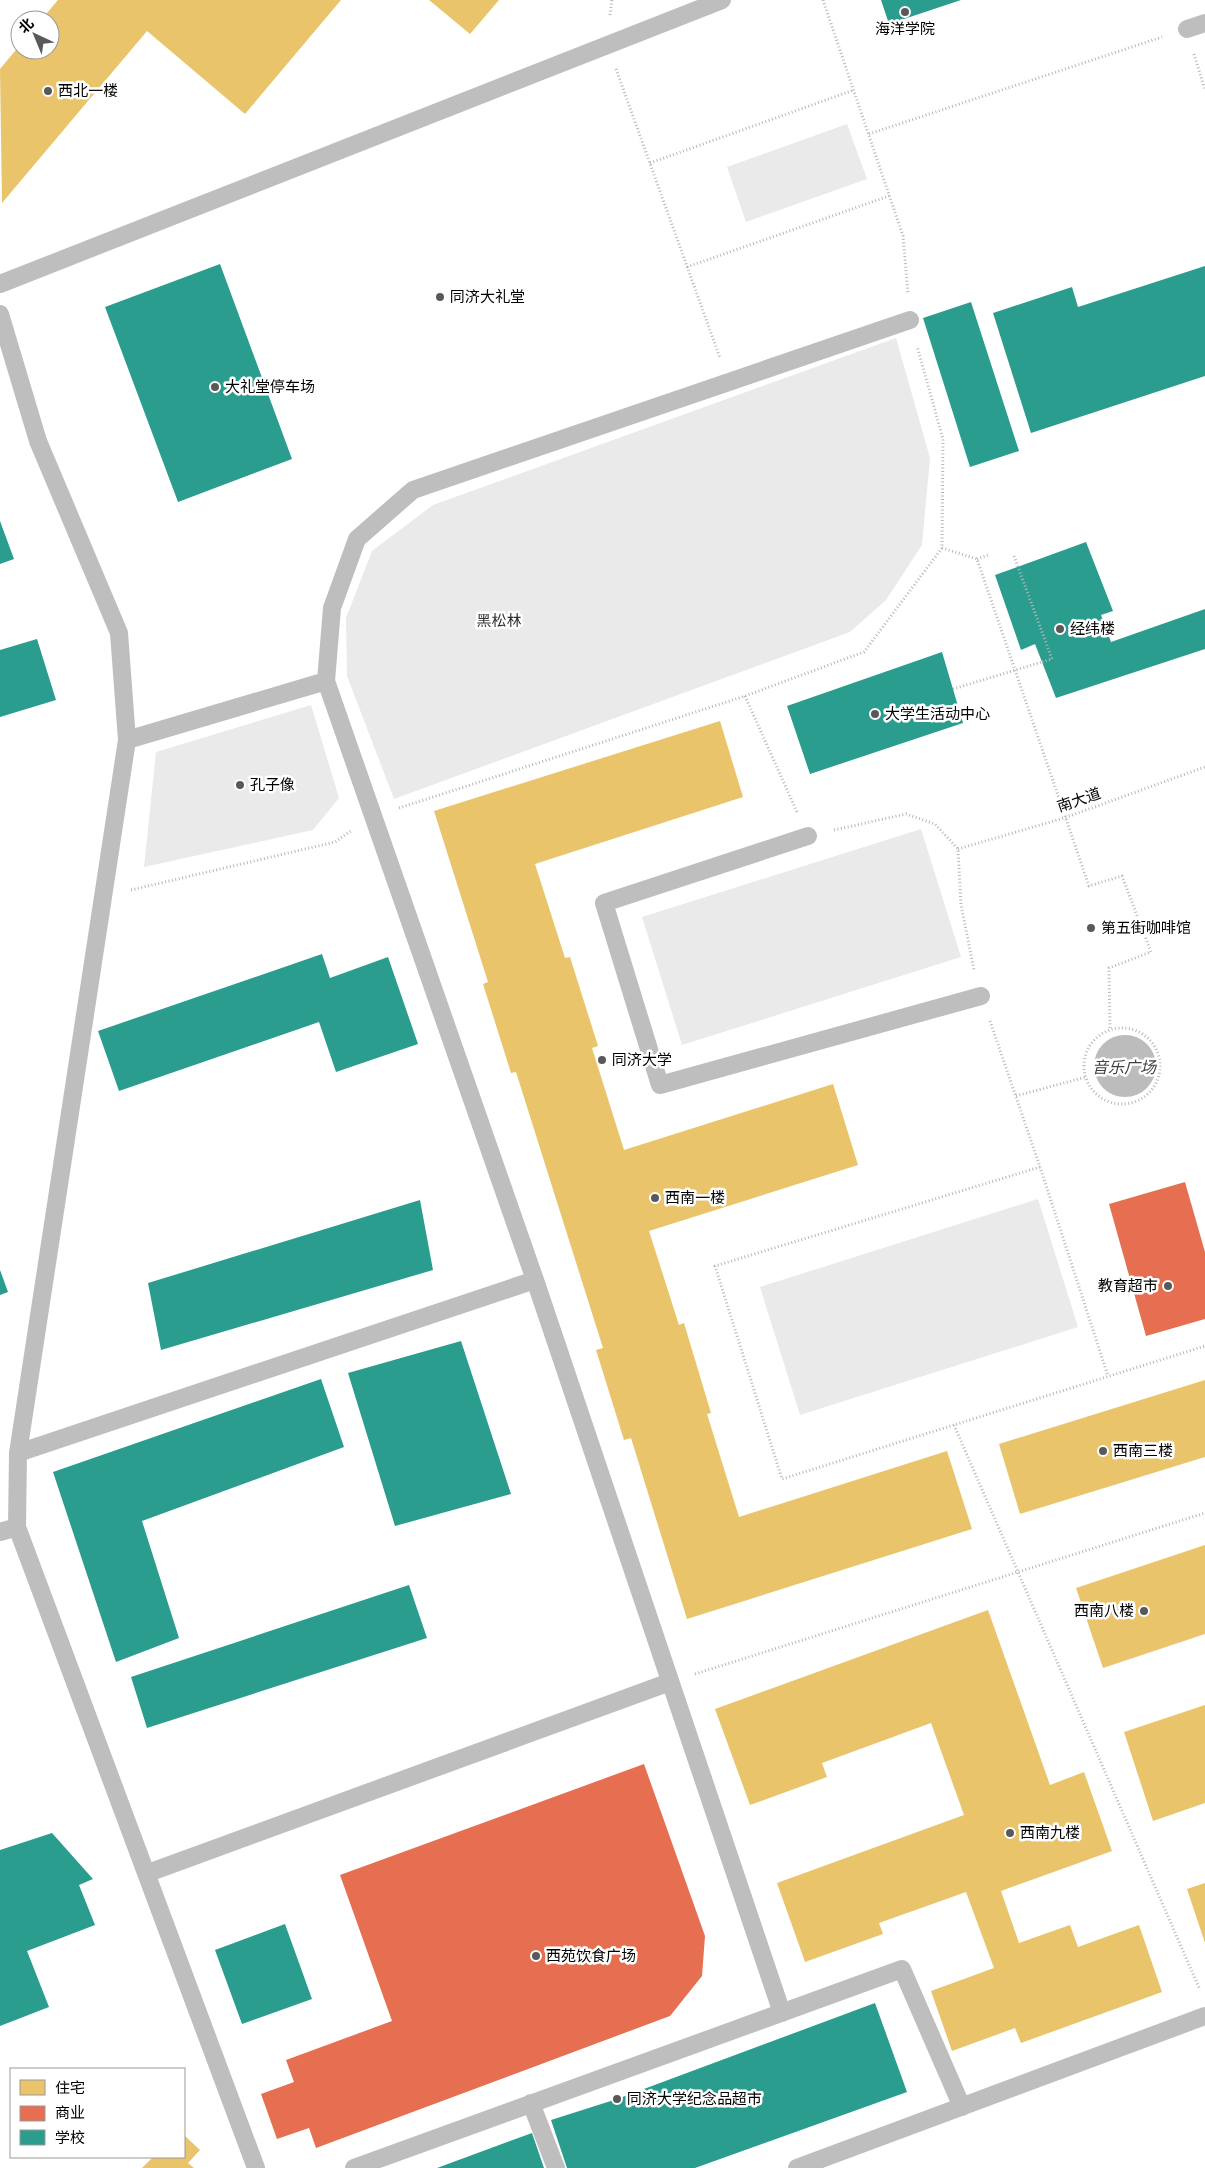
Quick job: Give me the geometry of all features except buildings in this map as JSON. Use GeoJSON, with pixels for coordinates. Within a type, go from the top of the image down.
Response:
{"type":"FeatureCollection","features":[{"type":"Feature","properties":{"kind":"lane"},"geometry":{"type":"LineString","coordinates":[[0,284],[722,0]]}},
{"type":"Feature","properties":{"kind":"lane"},"geometry":{"type":"LineString","coordinates":[[1187,29],[1205,23]]}},
{"type":"Feature","properties":{"kind":"lane"},"geometry":{"type":"LineString","coordinates":[[0,314],[38,440],[119,633],[126,740],[18,1453],[17,1527],[148,1873],[256,2168]]}},
{"type":"Feature","properties":{"kind":"lane"},"geometry":{"type":"LineString","coordinates":[[782,2013],[534,1280],[326,681],[332,608],[357,539],[413,490],[729,384],[910,320]]}},
{"type":"Feature","properties":{"kind":"lane"},"geometry":{"type":"LineString","coordinates":[[126,740],[326,681]]}},
{"type":"Feature","properties":{"kind":"lane"},"geometry":{"type":"LineString","coordinates":[[808,836],[604,903],[660,1085],[981,996]]}},
{"type":"Feature","properties":{"kind":"lane"},"geometry":{"type":"LineString","coordinates":[[18,1453],[534,1280]]}},
{"type":"Feature","properties":{"kind":"lane"},"geometry":{"type":"LineString","coordinates":[[0,1532],[17,1527]]}},
{"type":"Feature","properties":{"kind":"lane"},"geometry":{"type":"LineString","coordinates":[[148,1873],[670,1682]]}},
{"type":"Feature","properties":{"kind":"lane"},"geometry":{"type":"LineString","coordinates":[[354,2168],[902,1969],[962,2107]]}},
{"type":"Feature","properties":{"kind":"lane"},"geometry":{"type":"LineString","coordinates":[[797,2168],[1205,2016]]}},
{"type":"Feature","properties":{"kind":"lane"},"geometry":{"type":"LineString","coordinates":[[531,2103],[556,2168]]}},
{"type":"Feature","properties":{"kind":"path"},"geometry":{"type":"LineString","coordinates":[[103,896],[336,842],[373,816],[745,696],[864,652],[942,548],[943,439],[910,320],[903,236],[824,0]]}},
{"type":"Feature","properties":{"kind":"path"},"geometry":{"type":"LineString","coordinates":[[869,134],[1187,29]]}},
{"type":"Feature","properties":{"kind":"path"},"geometry":{"type":"LineString","coordinates":[[607,44],[729,384]]}},
{"type":"Feature","properties":{"kind":"path"},"geometry":{"type":"LineString","coordinates":[[650,163],[854,90]]}},
{"type":"Feature","properties":{"kind":"path"},"geometry":{"type":"LineString","coordinates":[[687,267],[889,196]]}},
{"type":"Feature","properties":{"kind":"path"},"geometry":{"type":"LineString","coordinates":[[942,548],[977,559],[988,555]]}},
{"type":"Feature","properties":{"kind":"path"},"geometry":{"type":"LineString","coordinates":[[953,689],[1052,659],[1014,556]]}},
{"type":"Feature","properties":{"kind":"path"},"geometry":{"type":"LineString","coordinates":[[977,559],[1064,818],[1089,886],[1122,876],[1151,952],[1109,968],[1110,1030]]}},
{"type":"Feature","properties":{"kind":"path","name":"南大道"},"geometry":{"type":"LineString","coordinates":[[958,849],[1064,818],[1205,767]]}},
{"type":"Feature","properties":{"kind":"path"},"geometry":{"type":"LineString","coordinates":[[1123,1027],[1136,1030],[1147,1036],[1156,1046],[1160,1064],[1156,1083],[1149,1094],[1138,1101],[1125,1104],[1113,1103],[1101,1097],[1091,1088],[1086,1077],[1084,1065],[1091,1043],[1110,1030],[1123,1027]]}},
{"type":"Feature","properties":{"kind":"path"},"geometry":{"type":"LineString","coordinates":[[1016,1096],[1086,1077]]}},
{"type":"Feature","properties":{"kind":"path"},"geometry":{"type":"LineString","coordinates":[[1040,1167],[716,1266],[782,1479],[1205,1346]]}},
{"type":"Feature","properties":{"kind":"path"},"geometry":{"type":"LineString","coordinates":[[954,1424],[1201,1992]]}},
{"type":"Feature","properties":{"kind":"path"},"geometry":{"type":"LineString","coordinates":[[670,1682],[1205,1513]]}},
{"type":"Feature","properties":{"kind":"green space"},"geometry":{"type":"Polygon","coordinates":[[[847,124],[867,179],[746,222],[727,167],[847,124]]]}},
{"type":"Feature","properties":{"kind":"green space","name":"黑松林"},"geometry":{"type":"Polygon","coordinates":[[[896,338],[930,458],[922,545],[886,600],[850,632],[394,799],[347,676],[346,618],[372,551],[433,505],[896,338]]]}},
{"type":"Feature","properties":{"kind":"green space"},"geometry":{"type":"Polygon","coordinates":[[[311,705],[339,798],[313,830],[144,867],[156,752],[311,705]]]}},
{"type":"Feature","properties":{"kind":"green space"},"geometry":{"type":"Polygon","coordinates":[[[921,829],[961,957],[682,1045],[642,917],[921,829]]]}},
{"type":"Feature","properties":{"kind":"green space"},"geometry":{"type":"Polygon","coordinates":[[[1038,1199],[1078,1327],[800,1415],[760,1287],[1038,1199]]]}},
{"type":"Feature","properties":{"kind":"water","name":"音乐广场"},"geometry":{"type":"Polygon","coordinates":[[[1119,1035],[1131,1035],[1147,1044],[1154,1054],[1156,1066],[1154,1078],[1147,1088],[1131,1097],[1119,1097],[1108,1092],[1099,1083],[1094,1072],[1094,1060],[1099,1049],[1108,1040],[1119,1035]]]}},
{"type":"Feature","properties":{"kind":"place","name":"海洋学院"},"geometry":{"type":"Point","coordinates":[905,12]}},
{"type":"Feature","properties":{"kind":"place","name":"西北一楼"},"geometry":{"type":"Point","coordinates":[48,91]}},
{"type":"Feature","properties":{"kind":"place","name":"同济大礼堂"},"geometry":{"type":"Point","coordinates":[440,297]}},
{"type":"Feature","properties":{"kind":"place","name":"大礼堂停车场"},"geometry":{"type":"Point","coordinates":[215,387]}},
{"type":"Feature","properties":{"kind":"place","name":"经纬楼"},"geometry":{"type":"Point","coordinates":[1060,629]}},
{"type":"Feature","properties":{"kind":"place","name":"大学生活动中心"},"geometry":{"type":"Point","coordinates":[875,714]}},
{"type":"Feature","properties":{"kind":"place","name":"孔子像"},"geometry":{"type":"Point","coordinates":[240,785]}},
{"type":"Feature","properties":{"kind":"place","name":"第五街咖啡馆"},"geometry":{"type":"Point","coordinates":[1091,928]}},
{"type":"Feature","properties":{"kind":"place","name":"同济大学"},"geometry":{"type":"Point","coordinates":[602,1060]}},
{"type":"Feature","properties":{"kind":"place","name":"西南一楼"},"geometry":{"type":"Point","coordinates":[655,1198]}},
{"type":"Feature","properties":{"kind":"place","name":"教育超市"},"geometry":{"type":"Point","coordinates":[1168,1286]}},
{"type":"Feature","properties":{"kind":"place","name":"西南三楼"},"geometry":{"type":"Point","coordinates":[1103,1451]}},
{"type":"Feature","properties":{"kind":"place","name":"西南八楼"},"geometry":{"type":"Point","coordinates":[1144,1611]}},
{"type":"Feature","properties":{"kind":"place","name":"西南九楼"},"geometry":{"type":"Point","coordinates":[1010,1833]}},
{"type":"Feature","properties":{"kind":"place","name":"西苑饮食广场"},"geometry":{"type":"Point","coordinates":[536,1956]}},
{"type":"Feature","properties":{"kind":"place","name":"同济大学纪念品超市"},"geometry":{"type":"Point","coordinates":[617,2099]}}]}
